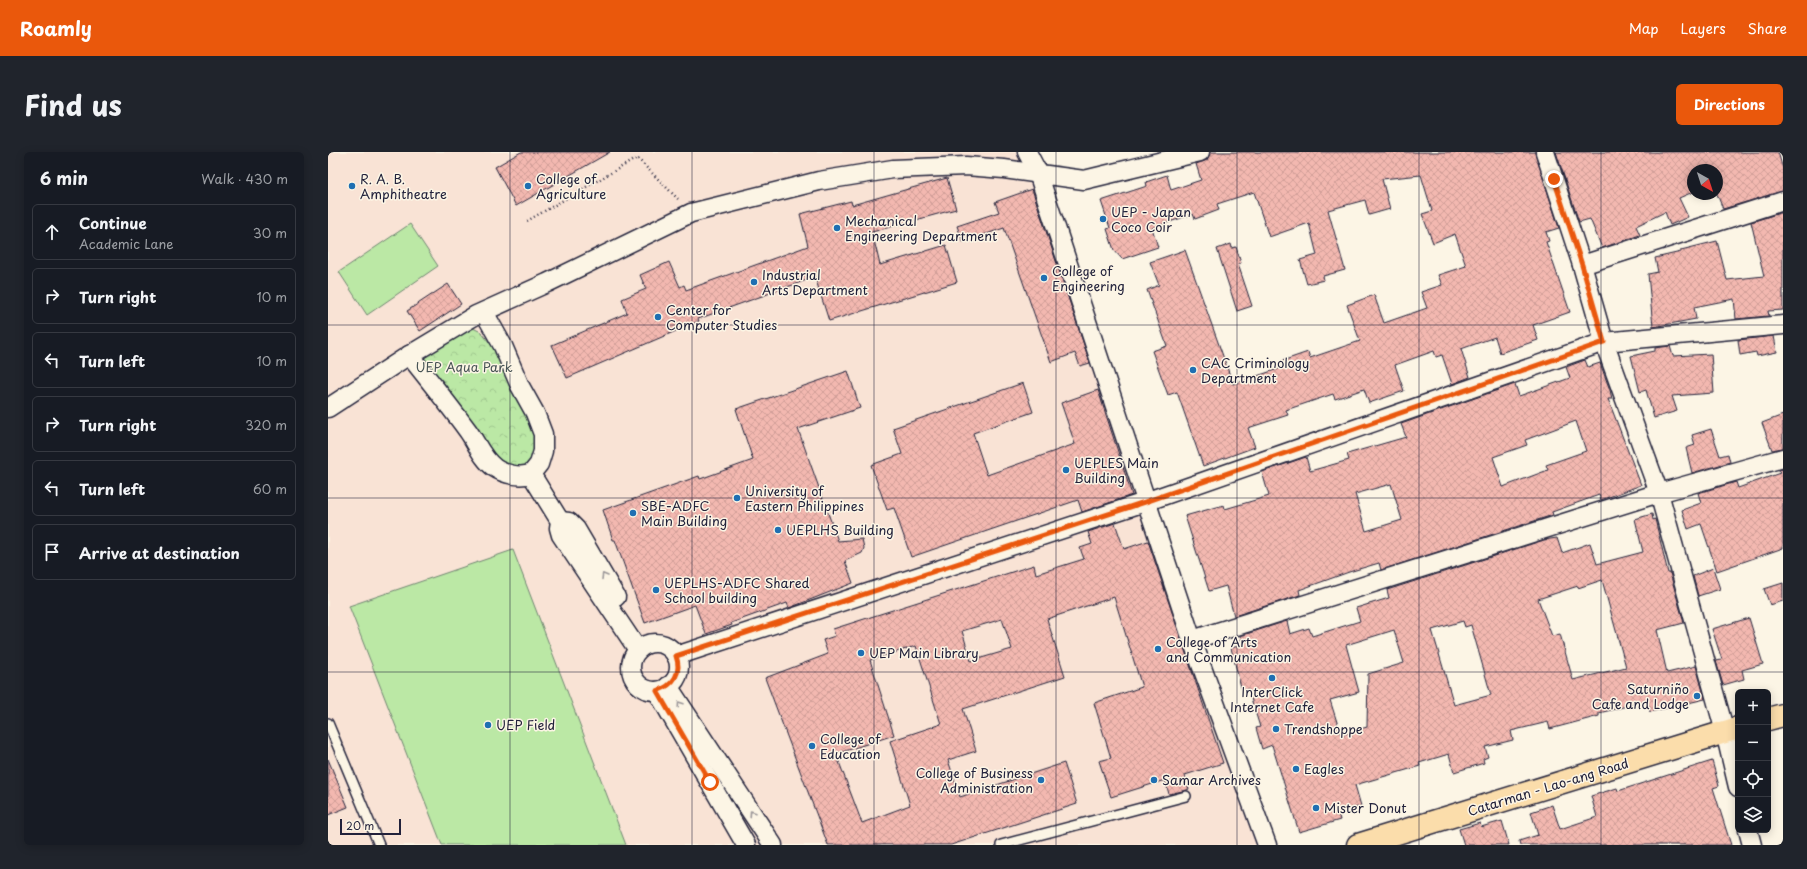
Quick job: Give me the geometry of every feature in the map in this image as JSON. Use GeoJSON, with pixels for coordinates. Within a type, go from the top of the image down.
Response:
{"type":"FeatureCollection","features":[{"type":"Feature","properties":{"kind":"main road"},"geometry":{"type":"LineString","coordinates":[[1771,718],[1783,714]]}},
{"type":"Feature","properties":{"kind":"main road","name":"Catarman - Lao-ang Road"},"geometry":{"type":"LineString","coordinates":[[1358,845],[1732,730]]}},
{"type":"Feature","properties":{"kind":"street"},"geometry":{"type":"LineString","coordinates":[[1027,152],[1038,174],[1145,502],[1192,640],[1267,845]]}},
{"type":"Feature","properties":{"kind":"street"},"geometry":{"type":"LineString","coordinates":[[328,408],[409,355],[484,312],[547,283],[691,212],[819,182],[893,169],[966,166],[1084,180],[1200,152]]}},
{"type":"Feature","properties":{"kind":"street"},"geometry":{"type":"LineString","coordinates":[[1546,152],[1582,265],[1604,342],[1659,493],[1732,730],[1735,761]]}},
{"type":"Feature","properties":{"kind":"street"},"geometry":{"type":"LineString","coordinates":[[1582,265],[1783,200]]}},
{"type":"Feature","properties":{"kind":"street"},"geometry":{"type":"LineString","coordinates":[[409,355],[469,432],[485,458],[495,468],[509,474],[523,476],[531,474],[540,464],[543,451],[543,434],[535,414],[484,312]]}},
{"type":"Feature","properties":{"kind":"street"},"geometry":{"type":"LineString","coordinates":[[676,656],[1145,502],[1604,342],[1783,325]]}},
{"type":"Feature","properties":{"kind":"street"},"geometry":{"type":"LineString","coordinates":[[1192,640],[1659,493],[1783,458]]}},
{"type":"Feature","properties":{"kind":"street"},"geometry":{"type":"LineString","coordinates":[[531,474],[560,521],[569,522],[576,529],[642,648]]}},
{"type":"Feature","properties":{"kind":"street"},"geometry":{"type":"LineString","coordinates":[[657,643],[665,645],[676,656],[678,671],[676,678],[662,688],[642,687],[632,674],[632,659],[642,648],[657,643]]}},
{"type":"Feature","properties":{"kind":"street"},"geometry":{"type":"LineString","coordinates":[[662,688],[725,773],[773,845]]}},
{"type":"Feature","properties":{"kind":"street"},"geometry":{"type":"LineString","coordinates":[[662,688],[710,782],[746,845]]}},
{"type":"Feature","properties":{"kind":"street"},"geometry":{"type":"LineString","coordinates":[[710,782],[725,773]]}},
{"type":"Feature","properties":{"kind":"street"},"geometry":{"type":"LineString","coordinates":[[1749,833],[1752,845]]}},
{"type":"Feature","properties":{"kind":"lane"},"geometry":{"type":"LineString","coordinates":[[328,723],[379,845]]}},
{"type":"Feature","properties":{"kind":"lane"},"geometry":{"type":"LineString","coordinates":[[1001,845],[1186,796]]}},
{"type":"Feature","properties":{"kind":"path"},"geometry":{"type":"LineString","coordinates":[[527,221],[637,158],[691,212]]}},
{"type":"Feature","properties":{"kind":"shaded area","name":"University of Eastern Philippines"},"geometry":{"type":"Polygon","coordinates":[[[328,152],[1031,152],[1259,845],[328,845],[328,152]]]}},
{"type":"Feature","properties":{"kind":"green space"},"geometry":{"type":"Polygon","coordinates":[[[410,224],[438,266],[367,315],[339,272],[410,224]]]}},
{"type":"Feature","properties":{"kind":"green space","name":"UEP Aqua Park"},"geometry":{"type":"Polygon","coordinates":[[[473,328],[481,332],[493,347],[539,427],[534,462],[522,468],[505,463],[495,458],[418,359],[473,328]]]}},
{"type":"Feature","properties":{"kind":"green space","name":"UEP Field"},"geometry":{"type":"Polygon","coordinates":[[[513,550],[626,845],[442,845],[349,606],[513,550]]]}},
{"type":"Feature","properties":{"kind":"building","name":"College of Agriculture"},"geometry":{"type":"Polygon","coordinates":[[[521,152],[610,152],[516,206],[495,167],[521,152]]]}},
{"type":"Feature","properties":{"kind":"building"},"geometry":{"type":"Polygon","coordinates":[[[1210,152],[1535,152],[1559,228],[1546,232],[1549,241],[1546,242],[1570,312],[1533,325],[1538,340],[1500,353],[1495,337],[1461,349],[1470,377],[1452,384],[1442,355],[1436,357],[1434,351],[1395,365],[1404,391],[1369,403],[1364,389],[1335,399],[1333,394],[1286,410],[1288,415],[1248,428],[1255,447],[1203,466],[1177,392],[1168,395],[1152,351],[1167,346],[1147,290],[1159,285],[1150,262],[1185,250],[1233,384],[1284,367],[1282,361],[1308,352],[1310,358],[1360,341],[1347,305],[1374,295],[1384,323],[1427,308],[1421,292],[1442,285],[1438,275],[1466,266],[1455,234],[1433,243],[1422,214],[1432,211],[1421,175],[1382,179],[1390,209],[1369,215],[1365,200],[1328,210],[1345,270],[1323,276],[1324,280],[1307,284],[1300,260],[1317,255],[1309,223],[1269,237],[1254,192],[1217,204],[1219,210],[1195,219],[1193,214],[1152,228],[1158,247],[1122,259],[1114,250],[1107,229],[1110,228],[1101,201],[1147,186],[1146,182],[1167,175],[1171,190],[1201,180],[1196,164],[1207,160],[1210,152]]]}},
{"type":"Feature","properties":{"kind":"building"},"geometry":{"type":"Polygon","coordinates":[[[1556,152],[1778,152],[1783,169],[1783,191],[1723,209],[1719,200],[1723,200],[1723,164],[1687,164],[1687,195],[1679,198],[1688,217],[1670,225],[1665,212],[1636,226],[1640,235],[1602,248],[1590,219],[1579,222],[1556,152]]]}},
{"type":"Feature","properties":{"kind":"building"},"geometry":{"type":"Polygon","coordinates":[[[947,178],[956,209],[872,232],[880,265],[946,245],[957,282],[829,321],[815,277],[698,319],[699,321],[567,378],[552,345],[627,313],[622,299],[646,289],[640,275],[669,262],[680,287],[684,285],[686,290],[808,246],[800,214],[851,201],[852,205],[947,178]]]}},
{"type":"Feature","properties":{"kind":"building","name":"College of Engineering"},"geometry":{"type":"Polygon","coordinates":[[[1032,189],[1090,363],[1080,366],[1075,353],[1051,362],[1004,228],[963,242],[957,226],[999,212],[995,202],[1032,189]]]}},
{"type":"Feature","properties":{"kind":"building"},"geometry":{"type":"Polygon","coordinates":[[[1783,212],[1783,310],[1768,311],[1769,316],[1736,319],[1734,299],[1694,307],[1696,319],[1653,327],[1648,274],[1658,272],[1655,258],[1717,241],[1727,280],[1764,276],[1751,222],[1783,212]]]}},
{"type":"Feature","properties":{"kind":"building"},"geometry":{"type":"Polygon","coordinates":[[[1231,244],[1232,248],[1236,247],[1241,263],[1238,264],[1252,306],[1237,311],[1217,249],[1231,244]]]}},
{"type":"Feature","properties":{"kind":"building"},"geometry":{"type":"Polygon","coordinates":[[[448,284],[461,304],[420,331],[407,311],[448,284]]]}},
{"type":"Feature","properties":{"kind":"building"},"geometry":{"type":"Polygon","coordinates":[[[1774,336],[1777,352],[1757,356],[1756,352],[1740,355],[1738,340],[1774,336]]]}},
{"type":"Feature","properties":{"kind":"building"},"geometry":{"type":"Polygon","coordinates":[[[1670,346],[1673,356],[1711,354],[1714,393],[1672,396],[1677,411],[1654,418],[1646,390],[1640,392],[1631,356],[1655,351],[1655,348],[1670,346]]]}},
{"type":"Feature","properties":{"kind":"building"},"geometry":{"type":"Polygon","coordinates":[[[1585,360],[1588,367],[1600,363],[1612,399],[1608,399],[1641,485],[1601,500],[1599,495],[1552,512],[1553,515],[1381,570],[1379,563],[1349,572],[1299,590],[1300,595],[1234,616],[1226,586],[1209,591],[1185,516],[1224,505],[1225,509],[1269,496],[1262,472],[1306,457],[1310,471],[1349,460],[1347,454],[1406,437],[1401,424],[1515,384],[1519,396],[1570,378],[1566,367],[1585,360]],[[1576,421],[1525,440],[1527,445],[1493,457],[1503,487],[1548,470],[1546,465],[1586,451],[1576,421]],[[1391,484],[1355,494],[1366,531],[1402,520],[1391,484]]]}},
{"type":"Feature","properties":{"kind":"building"},"geometry":{"type":"Polygon","coordinates":[[[848,371],[860,408],[798,429],[838,541],[862,539],[864,548],[862,553],[845,561],[853,583],[789,608],[787,603],[731,623],[732,625],[706,634],[695,605],[645,623],[603,510],[699,476],[700,479],[753,460],[736,409],[848,371]]]}},
{"type":"Feature","properties":{"kind":"building","name":"UEPLES Main Building"},"geometry":{"type":"Polygon","coordinates":[[[1023,383],[1033,412],[973,433],[987,475],[1075,444],[1061,403],[1098,390],[1132,495],[1082,512],[1078,500],[911,557],[894,508],[887,510],[871,465],[902,454],[893,428],[1023,383]]]}},
{"type":"Feature","properties":{"kind":"building"},"geometry":{"type":"Polygon","coordinates":[[[1783,415],[1783,448],[1772,450],[1762,423],[1783,415]]]}},
{"type":"Feature","properties":{"kind":"building"},"geometry":{"type":"Polygon","coordinates":[[[1711,429],[1720,456],[1728,454],[1730,462],[1692,473],[1686,448],[1695,445],[1692,435],[1711,429]]]}},
{"type":"Feature","properties":{"kind":"building"},"geometry":{"type":"Polygon","coordinates":[[[1783,469],[1783,548],[1717,571],[1701,524],[1688,529],[1682,510],[1701,503],[1698,493],[1736,482],[1738,488],[1780,473],[1779,470],[1783,469]]]}},
{"type":"Feature","properties":{"kind":"building"},"geometry":{"type":"Polygon","coordinates":[[[1652,514],[1653,520],[1655,519],[1668,573],[1670,573],[1684,623],[1657,630],[1667,673],[1696,666],[1705,699],[1650,712],[1647,701],[1599,713],[1599,716],[1550,729],[1548,722],[1511,731],[1513,740],[1485,747],[1488,757],[1483,759],[1484,763],[1454,772],[1449,754],[1419,763],[1420,766],[1355,785],[1361,806],[1338,813],[1340,820],[1299,832],[1272,745],[1262,749],[1256,728],[1260,727],[1248,689],[1242,691],[1231,648],[1243,645],[1240,636],[1287,621],[1290,634],[1309,628],[1312,636],[1360,621],[1356,608],[1389,598],[1387,590],[1544,540],[1557,538],[1562,553],[1590,543],[1597,564],[1643,552],[1635,519],[1652,514]],[[1602,580],[1538,599],[1552,636],[1560,634],[1573,680],[1626,667],[1602,580]],[[1463,621],[1432,630],[1454,705],[1491,695],[1471,625],[1465,627],[1463,621]],[[1394,630],[1346,645],[1359,692],[1330,700],[1341,735],[1367,727],[1368,674],[1404,663],[1394,630]]]}},
{"type":"Feature","properties":{"kind":"building"},"geometry":{"type":"Polygon","coordinates":[[[1115,523],[1124,549],[1148,541],[1223,763],[1185,775],[1189,789],[1187,790],[1169,794],[1165,780],[1111,797],[1099,761],[1111,758],[1094,703],[1142,687],[1114,597],[1047,619],[1065,676],[963,709],[976,751],[948,760],[960,797],[1064,763],[1077,804],[951,845],[828,845],[765,678],[828,654],[823,640],[835,636],[833,629],[1034,565],[1036,574],[1084,559],[1080,548],[1092,544],[1088,532],[1115,523]],[[1002,619],[962,631],[971,661],[1012,649],[1002,619]],[[916,646],[870,660],[894,735],[836,754],[862,823],[910,805],[890,741],[941,724],[916,646]]]}},
{"type":"Feature","properties":{"kind":"building"},"geometry":{"type":"Polygon","coordinates":[[[1713,568],[1720,589],[1698,596],[1693,576],[1713,568]]]}},
{"type":"Feature","properties":{"kind":"building"},"geometry":{"type":"Polygon","coordinates":[[[1783,583],[1783,601],[1770,605],[1764,589],[1783,583]]]}},
{"type":"Feature","properties":{"kind":"building"},"geometry":{"type":"Polygon","coordinates":[[[1749,618],[1763,664],[1742,670],[1744,679],[1723,685],[1716,661],[1722,660],[1712,629],[1749,618]]]}},
{"type":"Feature","properties":{"kind":"building"},"geometry":{"type":"Polygon","coordinates":[[[328,759],[348,807],[328,815],[328,759]]]}},
{"type":"Feature","properties":{"kind":"building"},"geometry":{"type":"Polygon","coordinates":[[[1712,761],[1719,786],[1713,788],[1731,845],[1520,845],[1519,841],[1538,835],[1531,812],[1552,805],[1560,829],[1597,817],[1591,796],[1617,788],[1618,791],[1712,761]]]}},
{"type":"Feature","properties":{"kind":"building"},"geometry":{"type":"Polygon","coordinates":[[[1502,821],[1509,845],[1464,845],[1459,829],[1480,823],[1481,827],[1502,821]]]}},
{"type":"Feature","properties":{"kind":"place","name":"R. A. B. Amphitheatre"},"geometry":{"type":"Point","coordinates":[352,186]}},
{"type":"Feature","properties":{"kind":"place","name":"College of Agriculture"},"geometry":{"type":"Point","coordinates":[528,186]}},
{"type":"Feature","properties":{"kind":"place","name":"UEP - Japan Coco Coir"},"geometry":{"type":"Point","coordinates":[1103,219]}},
{"type":"Feature","properties":{"kind":"place","name":"Mechanical Engineering Department"},"geometry":{"type":"Point","coordinates":[837,228]}},
{"type":"Feature","properties":{"kind":"place","name":"College of Engineering"},"geometry":{"type":"Point","coordinates":[1044,278]}},
{"type":"Feature","properties":{"kind":"place","name":"Industrial Arts Department"},"geometry":{"type":"Point","coordinates":[754,282]}},
{"type":"Feature","properties":{"kind":"place","name":"Center for Computer Studies"},"geometry":{"type":"Point","coordinates":[658,317]}},
{"type":"Feature","properties":{"kind":"place","name":"CAC Criminology Department"},"geometry":{"type":"Point","coordinates":[1193,370]}},
{"type":"Feature","properties":{"kind":"place","name":"UEPLES Main Building"},"geometry":{"type":"Point","coordinates":[1066,470]}},
{"type":"Feature","properties":{"kind":"place","name":"University of Eastern Philippines"},"geometry":{"type":"Point","coordinates":[737,498]}},
{"type":"Feature","properties":{"kind":"place","name":"SBE-ADFC Main Building"},"geometry":{"type":"Point","coordinates":[633,513]}},
{"type":"Feature","properties":{"kind":"place","name":"UEPLHS Building"},"geometry":{"type":"Point","coordinates":[778,530]}},
{"type":"Feature","properties":{"kind":"place","name":"UEPLHS-ADFC Shared School building"},"geometry":{"type":"Point","coordinates":[656,590]}},
{"type":"Feature","properties":{"kind":"place","name":"College of Arts and Communication"},"geometry":{"type":"Point","coordinates":[1158,649]}},
{"type":"Feature","properties":{"kind":"place","name":"UEP Main Library"},"geometry":{"type":"Point","coordinates":[861,653]}},
{"type":"Feature","properties":{"kind":"place","name":"InterClick Internet Cafe"},"geometry":{"type":"Point","coordinates":[1272,678]}},
{"type":"Feature","properties":{"kind":"place","name":"Saturniño Cafe and Lodge"},"geometry":{"type":"Point","coordinates":[1697,696]}},
{"type":"Feature","properties":{"kind":"place","name":"UEP Field"},"geometry":{"type":"Point","coordinates":[488,725]}},
{"type":"Feature","properties":{"kind":"place","name":"Trendshoppe"},"geometry":{"type":"Point","coordinates":[1276,729]}},
{"type":"Feature","properties":{"kind":"place","name":"College of Education"},"geometry":{"type":"Point","coordinates":[812,746]}},
{"type":"Feature","properties":{"kind":"place","name":"Eagles"},"geometry":{"type":"Point","coordinates":[1296,769]}},
{"type":"Feature","properties":{"kind":"place","name":"College of Business Administration"},"geometry":{"type":"Point","coordinates":[1041,780]}},
{"type":"Feature","properties":{"kind":"place","name":"Samar Archives"},"geometry":{"type":"Point","coordinates":[1154,780]}},
{"type":"Feature","properties":{"kind":"place","name":"Mister Donut"},"geometry":{"type":"Point","coordinates":[1316,808]}},
{"type":"Feature","properties":{"kind":"route"},"geometry":{"type":"LineString","coordinates":[[710,782],[657,691],[671,684],[676,678],[678,671],[676,656],[1145,502],[1604,342],[1582,265],[1554,179]]}}]}
